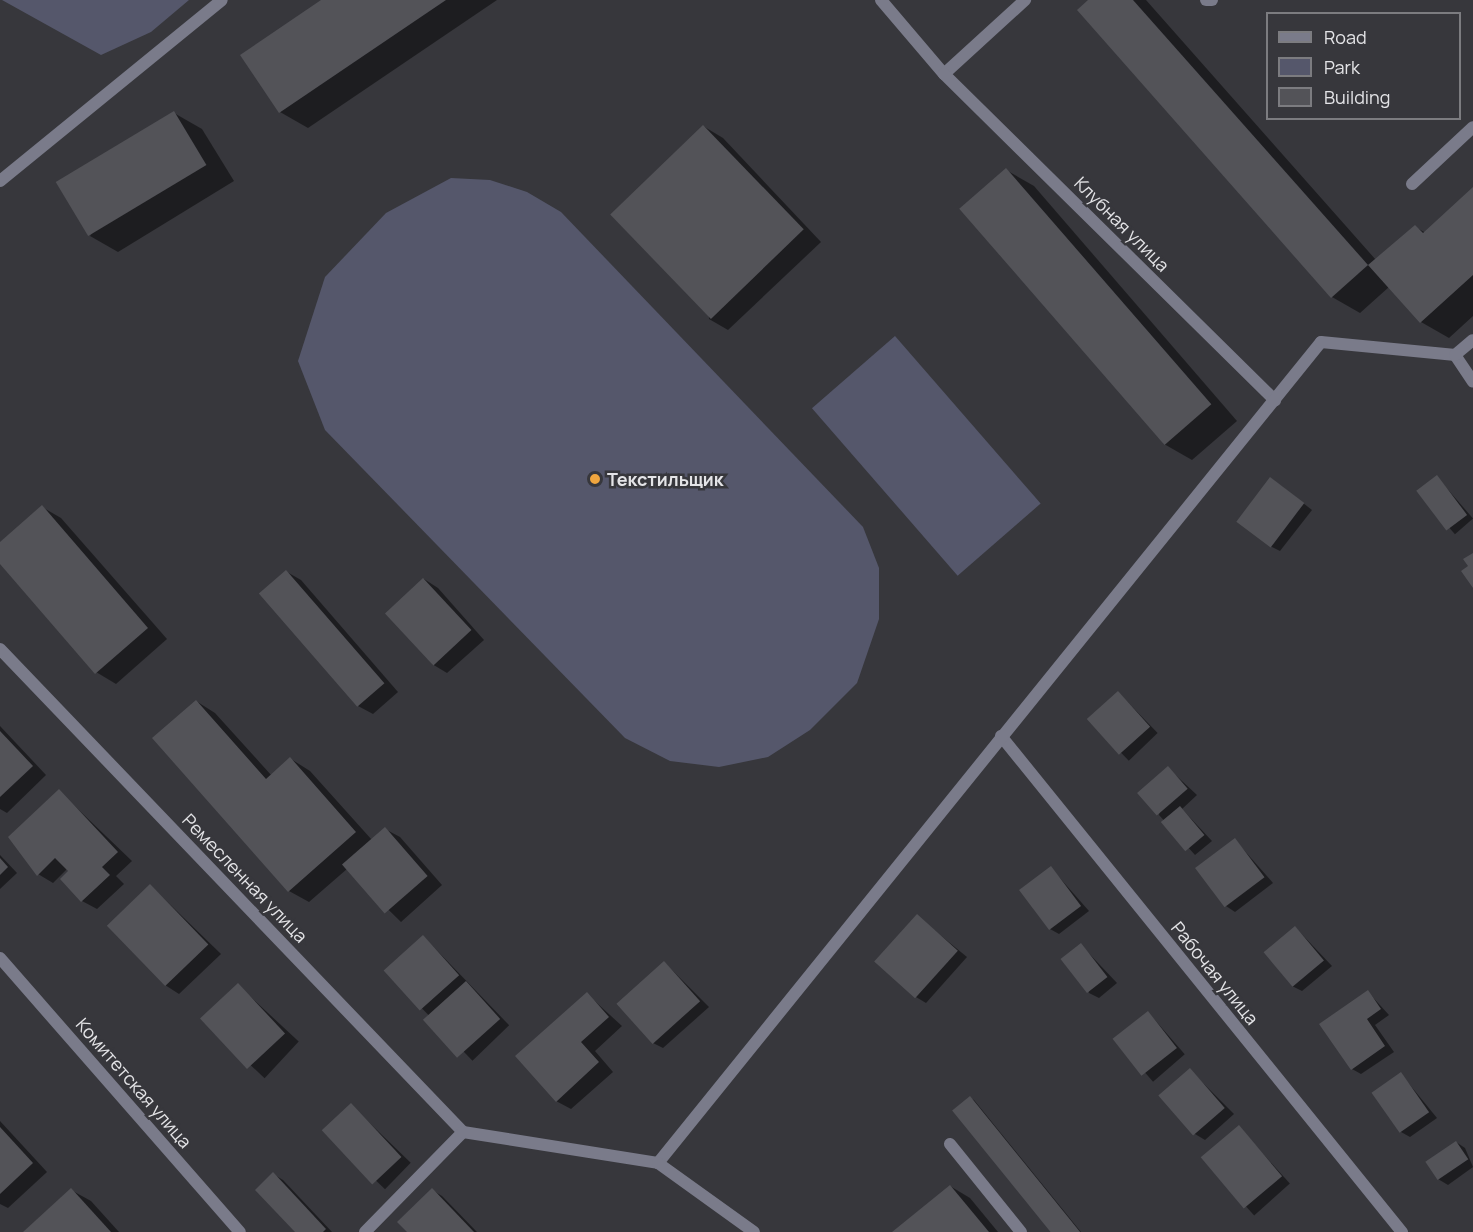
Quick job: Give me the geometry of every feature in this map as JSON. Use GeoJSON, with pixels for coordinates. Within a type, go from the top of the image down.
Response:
{"type":"FeatureCollection","features":[{"type":"Feature","properties":{"kind":"street"},"geometry":{"type":"LineString","coordinates":[[0,181],[222,0]]}},
{"type":"Feature","properties":{"kind":"street","name":"Клубная улица"},"geometry":{"type":"LineString","coordinates":[[881,0],[944,74],[1275,400]]}},
{"type":"Feature","properties":{"kind":"street"},"geometry":{"type":"LineString","coordinates":[[944,74],[1025,0]]}},
{"type":"Feature","properties":{"kind":"street"},"geometry":{"type":"LineString","coordinates":[[1206,0],[1212,0]]}},
{"type":"Feature","properties":{"kind":"street"},"geometry":{"type":"LineString","coordinates":[[1412,184],[1473,127]]}},
{"type":"Feature","properties":{"kind":"street"},"geometry":{"type":"LineString","coordinates":[[658,1163],[1321,342],[1455,355],[1473,340]]}},
{"type":"Feature","properties":{"kind":"street"},"geometry":{"type":"LineString","coordinates":[[1455,355],[1473,382]]}},
{"type":"Feature","properties":{"kind":"street","name":"Ремесленная улица"},"geometry":{"type":"LineString","coordinates":[[0,649],[463,1132]]}},
{"type":"Feature","properties":{"kind":"street","name":"Рабочая улица"},"geometry":{"type":"LineString","coordinates":[[1001,736],[1402,1232]]}},
{"type":"Feature","properties":{"kind":"street","name":"Комитетская улица"},"geometry":{"type":"LineString","coordinates":[[0,958],[240,1232]]}},
{"type":"Feature","properties":{"kind":"street"},"geometry":{"type":"LineString","coordinates":[[365,1232],[463,1132],[658,1163],[754,1232]]}},
{"type":"Feature","properties":{"kind":"street"},"geometry":{"type":"LineString","coordinates":[[950,1144],[1021,1232]]}},
{"type":"Feature","properties":{"kind":"green space"},"geometry":{"type":"Polygon","coordinates":[[[2,0],[189,0],[151,32],[101,55],[2,0]]]}},
{"type":"Feature","properties":{"kind":"green space","name":"Текстильщик"},"geometry":{"type":"Polygon","coordinates":[[[451,178],[490,180],[527,192],[561,212],[863,527],[879,568],[879,619],[857,683],[810,730],[768,757],[719,767],[670,761],[625,738],[325,430],[298,361],[325,277],[386,213],[451,178]]]}},
{"type":"Feature","properties":{"kind":"green space"},"geometry":{"type":"Polygon","coordinates":[[[895,336],[1041,504],[958,576],[812,408],[895,336]]]}},
{"type":"Feature","properties":{"kind":"building"},"geometry":{"type":"Polygon","coordinates":[[[321,0],[446,0],[279,113],[240,55],[321,0]]]}},
{"type":"Feature","properties":{"kind":"building"},"geometry":{"type":"Polygon","coordinates":[[[1088,0],[1133,0],[1368,265],[1331,298],[1077,10],[1088,0]]]}},
{"type":"Feature","properties":{"kind":"building"},"geometry":{"type":"Polygon","coordinates":[[[174,111],[206,165],[88,236],[56,182],[174,111]]]}},
{"type":"Feature","properties":{"kind":"building"},"geometry":{"type":"Polygon","coordinates":[[[703,125],[804,229],[711,319],[610,215],[703,125]]]}},
{"type":"Feature","properties":{"kind":"building"},"geometry":{"type":"Polygon","coordinates":[[[1006,168],[1211,404],[1165,445],[959,209],[1006,168]]]}},
{"type":"Feature","properties":{"kind":"building"},"geometry":{"type":"Polygon","coordinates":[[[1473,187],[1473,275],[1420,323],[1368,265],[1415,225],[1423,233],[1473,187]]]}},
{"type":"Feature","properties":{"kind":"building"},"geometry":{"type":"Polygon","coordinates":[[[1437,475],[1467,515],[1446,531],[1416,491],[1437,475]]]}},
{"type":"Feature","properties":{"kind":"building"},"geometry":{"type":"Polygon","coordinates":[[[1270,477],[1304,503],[1271,548],[1236,522],[1270,477]]]}},
{"type":"Feature","properties":{"kind":"building"},"geometry":{"type":"Polygon","coordinates":[[[42,505],[148,628],[95,674],[0,564],[0,542],[42,505]]]}},
{"type":"Feature","properties":{"kind":"building"},"geometry":{"type":"Polygon","coordinates":[[[1473,553],[1473,588],[1461,571],[1468,566],[1463,559],[1473,553]]]}},
{"type":"Feature","properties":{"kind":"building"},"geometry":{"type":"Polygon","coordinates":[[[286,570],[384,683],[357,707],[259,594],[286,570]]]}},
{"type":"Feature","properties":{"kind":"building"},"geometry":{"type":"Polygon","coordinates":[[[423,578],[471,630],[433,665],[385,613],[423,578]]]}},
{"type":"Feature","properties":{"kind":"building"},"geometry":{"type":"Polygon","coordinates":[[[1118,691],[1150,727],[1119,755],[1087,719],[1118,691]]]}},
{"type":"Feature","properties":{"kind":"building"},"geometry":{"type":"Polygon","coordinates":[[[196,700],[266,779],[290,757],[356,832],[288,892],[152,738],[196,700]]]}},
{"type":"Feature","properties":{"kind":"building"},"geometry":{"type":"Polygon","coordinates":[[[0,731],[33,766],[0,797],[0,731]]]}},
{"type":"Feature","properties":{"kind":"building"},"geometry":{"type":"Polygon","coordinates":[[[1168,766],[1188,789],[1157,816],[1137,793],[1168,766]]]}},
{"type":"Feature","properties":{"kind":"building"},"geometry":{"type":"Polygon","coordinates":[[[59,789],[118,852],[102,867],[110,875],[81,902],[60,879],[68,871],[55,858],[37,876],[8,837],[59,789]]]}},
{"type":"Feature","properties":{"kind":"building"},"geometry":{"type":"Polygon","coordinates":[[[1180,806],[1204,835],[1185,851],[1161,822],[1180,806]]]}},
{"type":"Feature","properties":{"kind":"building"},"geometry":{"type":"Polygon","coordinates":[[[385,827],[428,876],[385,913],[342,864],[385,827]]]}},
{"type":"Feature","properties":{"kind":"building"},"geometry":{"type":"Polygon","coordinates":[[[1235,838],[1264,877],[1225,907],[1195,868],[1235,838]]]}},
{"type":"Feature","properties":{"kind":"building"},"geometry":{"type":"Polygon","coordinates":[[[0,858],[8,867],[0,875],[0,858]]]}},
{"type":"Feature","properties":{"kind":"building"},"geometry":{"type":"Polygon","coordinates":[[[1051,866],[1081,906],[1049,930],[1019,890],[1051,866]]]}},
{"type":"Feature","properties":{"kind":"building"},"geometry":{"type":"Polygon","coordinates":[[[150,884],[208,944],[165,986],[107,926],[150,884]]]}},
{"type":"Feature","properties":{"kind":"building"},"geometry":{"type":"Polygon","coordinates":[[[917,914],[958,951],[915,998],[874,962],[917,914]]]}},
{"type":"Feature","properties":{"kind":"building"},"geometry":{"type":"Polygon","coordinates":[[[1295,926],[1324,960],[1293,987],[1264,952],[1295,926]]]}},
{"type":"Feature","properties":{"kind":"building"},"geometry":{"type":"Polygon","coordinates":[[[423,935],[459,975],[420,1011],[384,970],[423,935]]]}},
{"type":"Feature","properties":{"kind":"building"},"geometry":{"type":"Polygon","coordinates":[[[1081,943],[1107,977],[1087,993],[1061,959],[1081,943]]]}},
{"type":"Feature","properties":{"kind":"building"},"geometry":{"type":"Polygon","coordinates":[[[664,961],[700,1001],[653,1044],[616,1004],[664,961]]]}},
{"type":"Feature","properties":{"kind":"building"},"geometry":{"type":"Polygon","coordinates":[[[466,981],[500,1019],[457,1058],[423,1020],[466,981]]]}},
{"type":"Feature","properties":{"kind":"building"},"geometry":{"type":"Polygon","coordinates":[[[238,983],[285,1033],[247,1069],[200,1018],[238,983]]]}},
{"type":"Feature","properties":{"kind":"building"},"geometry":{"type":"Polygon","coordinates":[[[1368,990],[1381,1009],[1367,1019],[1385,1046],[1351,1070],[1319,1024],[1368,990]]]}},
{"type":"Feature","properties":{"kind":"building"},"geometry":{"type":"Polygon","coordinates":[[[587,992],[609,1017],[581,1042],[599,1062],[556,1102],[515,1056],[587,992]]]}},
{"type":"Feature","properties":{"kind":"building"},"geometry":{"type":"Polygon","coordinates":[[[1148,1011],[1177,1048],[1141,1076],[1113,1039],[1148,1011]]]}},
{"type":"Feature","properties":{"kind":"building"},"geometry":{"type":"Polygon","coordinates":[[[1190,1068],[1225,1108],[1193,1136],[1158,1096],[1190,1068]]]}},
{"type":"Feature","properties":{"kind":"building"},"geometry":{"type":"Polygon","coordinates":[[[1401,1072],[1429,1112],[1400,1133],[1372,1093],[1401,1072]]]}},
{"type":"Feature","properties":{"kind":"building"},"geometry":{"type":"Polygon","coordinates":[[[970,1096],[1080,1232],[1051,1232],[952,1110],[970,1096]]]}},
{"type":"Feature","properties":{"kind":"building"},"geometry":{"type":"Polygon","coordinates":[[[351,1103],[401,1157],[372,1184],[322,1130],[351,1103]]]}},
{"type":"Feature","properties":{"kind":"building"},"geometry":{"type":"Polygon","coordinates":[[[1239,1125],[1282,1176],[1244,1208],[1201,1157],[1239,1125]]]}},
{"type":"Feature","properties":{"kind":"building"},"geometry":{"type":"Polygon","coordinates":[[[0,1127],[33,1163],[0,1194],[0,1127]]]}},
{"type":"Feature","properties":{"kind":"building"},"geometry":{"type":"Polygon","coordinates":[[[1456,1141],[1468,1159],[1438,1180],[1425,1162],[1456,1141]]]}},
{"type":"Feature","properties":{"kind":"building"},"geometry":{"type":"Polygon","coordinates":[[[273,1172],[326,1229],[323,1232],[295,1232],[255,1190],[273,1172]]]}},
{"type":"Feature","properties":{"kind":"building"},"geometry":{"type":"Polygon","coordinates":[[[950,1185],[989,1232],[892,1232],[950,1185]]]}},
{"type":"Feature","properties":{"kind":"building"},"geometry":{"type":"Polygon","coordinates":[[[71,1188],[111,1232],[23,1232],[71,1188]]]}},
{"type":"Feature","properties":{"kind":"building"},"geometry":{"type":"Polygon","coordinates":[[[432,1188],[474,1232],[407,1232],[397,1222],[432,1188]]]}},
{"type":"Feature","properties":{"kind":"place","name":"Текстильщик"},"geometry":{"type":"Point","coordinates":[595,479]}}]}
